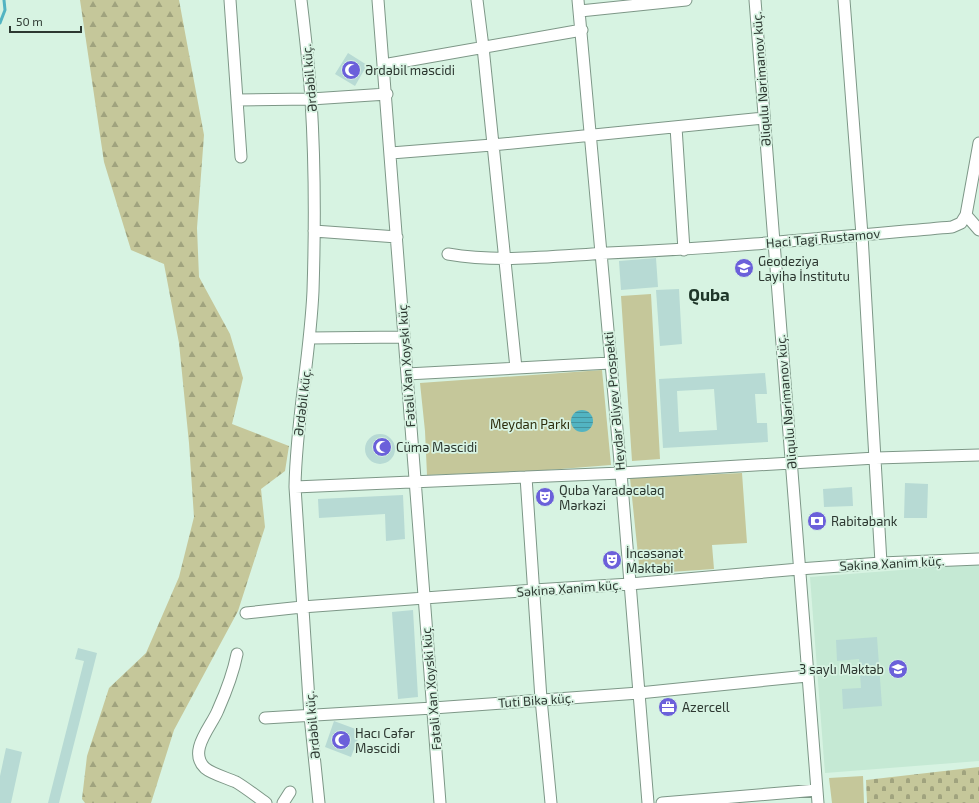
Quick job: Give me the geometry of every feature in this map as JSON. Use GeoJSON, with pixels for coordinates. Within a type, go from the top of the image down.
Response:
{"type":"FeatureCollection","features":[{"type":"Feature","properties":{"kind":"street"},"geometry":{"type":"LineString","coordinates":[[230,0],[241,157]]}},
{"type":"Feature","properties":{"kind":"street","name":"Ərdəbil küç."},"geometry":{"type":"LineString","coordinates":[[301,0],[311,100],[314,160],[314,231],[310,338],[296,460],[295,487],[310,716],[319,803]]}},
{"type":"Feature","properties":{"kind":"street","name":"Fətəli Xan Xoyski küç"},"geometry":{"type":"LineString","coordinates":[[378,0],[387,94],[440,803]]}},
{"type":"Feature","properties":{"kind":"street"},"geometry":{"type":"LineString","coordinates":[[477,0],[516,368]]}},
{"type":"Feature","properties":{"kind":"street"},"geometry":{"type":"LineString","coordinates":[[579,5],[686,0]]}},
{"type":"Feature","properties":{"kind":"street","name":"Əliqulu Nərimanov küç."},"geometry":{"type":"LineString","coordinates":[[755,0],[790,463],[818,803]]}},
{"type":"Feature","properties":{"kind":"street"},"geometry":{"type":"LineString","coordinates":[[844,0],[862,235],[881,563]]}},
{"type":"Feature","properties":{"kind":"street","name":"Heydər Əliyev Prospekti"},"geometry":{"type":"LineString","coordinates":[[579,5],[621,473],[648,803]]}},
{"type":"Feature","properties":{"kind":"street"},"geometry":{"type":"LineString","coordinates":[[384,65],[582,30]]}},
{"type":"Feature","properties":{"kind":"street"},"geometry":{"type":"LineString","coordinates":[[237,100],[311,100],[387,94]]}},
{"type":"Feature","properties":{"kind":"street"},"geometry":{"type":"LineString","coordinates":[[391,153],[492,145],[590,134],[676,128],[764,118]]}},
{"type":"Feature","properties":{"kind":"street"},"geometry":{"type":"LineString","coordinates":[[676,128],[684,250]]}},
{"type":"Feature","properties":{"kind":"street"},"geometry":{"type":"LineString","coordinates":[[979,143],[966,215],[979,230]]}},
{"type":"Feature","properties":{"kind":"street","name":"Haci Tagi Rustamov"},"geometry":{"type":"LineString","coordinates":[[448,254],[470,258],[505,258],[684,250],[952,227],[961,224],[966,215]]}},
{"type":"Feature","properties":{"kind":"street"},"geometry":{"type":"LineString","coordinates":[[314,231],[397,237]]}},
{"type":"Feature","properties":{"kind":"street"},"geometry":{"type":"LineString","coordinates":[[310,338],[404,337]]}},
{"type":"Feature","properties":{"kind":"street"},"geometry":{"type":"LineString","coordinates":[[407,374],[610,363]]}},
{"type":"Feature","properties":{"kind":"street"},"geometry":{"type":"LineString","coordinates":[[295,487],[621,473],[876,458],[979,455]]}},
{"type":"Feature","properties":{"kind":"street"},"geometry":{"type":"LineString","coordinates":[[526,477],[541,699],[552,803]]}},
{"type":"Feature","properties":{"kind":"street","name":"Səkinə Xanim küç."},"geometry":{"type":"LineString","coordinates":[[246,613],[302,607],[630,584],[799,569],[881,563],[979,559]]}},
{"type":"Feature","properties":{"kind":"street"},"geometry":{"type":"LineString","coordinates":[[237,654],[233,672],[218,712],[202,737],[199,750],[199,760],[206,768],[237,783],[266,803]]}},
{"type":"Feature","properties":{"kind":"street","name":"Tuti Bikə küç."},"geometry":{"type":"LineString","coordinates":[[265,718],[433,708],[639,693],[807,676]]}},
{"type":"Feature","properties":{"kind":"street"},"geometry":{"type":"LineString","coordinates":[[662,803],[817,790]]}},
{"type":"Feature","properties":{"kind":"street"},"geometry":{"type":"LineString","coordinates":[[283,803],[290,792]]}},
{"type":"Feature","properties":{"kind":"shaded area","name":"3 saylı Məktəb"},"geometry":{"type":"Polygon","coordinates":[[[979,564],[979,761],[825,773],[810,577],[979,564]]]}},
{"type":"Feature","properties":{"kind":"green space"},"geometry":{"type":"Polygon","coordinates":[[[80,0],[179,0],[204,135],[197,228],[199,277],[230,334],[243,378],[232,424],[289,446],[285,471],[261,489],[265,527],[238,611],[174,730],[151,803],[85,803],[82,799],[87,756],[109,688],[146,653],[179,577],[194,517],[189,443],[179,343],[164,264],[131,250],[104,162],[80,0]]]}},
{"type":"Feature","properties":{"kind":"green space"},"geometry":{"type":"Polygon","coordinates":[[[651,294],[660,459],[632,461],[621,296],[651,294]]]}},
{"type":"Feature","properties":{"kind":"green space","name":"Meydan Parkı"},"geometry":{"type":"Polygon","coordinates":[[[602,370],[611,465],[535,471],[427,475],[425,431],[420,383],[602,370]]]}},
{"type":"Feature","properties":{"kind":"green space"},"geometry":{"type":"Polygon","coordinates":[[[742,473],[747,543],[712,545],[714,569],[640,574],[630,478],[742,473]]]}},
{"type":"Feature","properties":{"kind":"green space"},"geometry":{"type":"Polygon","coordinates":[[[979,767],[979,803],[867,803],[866,780],[979,767]]]}},
{"type":"Feature","properties":{"kind":"green space"},"geometry":{"type":"Polygon","coordinates":[[[863,776],[864,803],[832,803],[829,778],[863,776]]]}},
{"type":"Feature","properties":{"kind":"water"},"geometry":{"type":"Polygon","coordinates":[[[582,410],[590,413],[593,421],[590,429],[582,432],[574,429],[571,421],[574,413],[582,410]]]}},
{"type":"Feature","properties":{"kind":"building","name":"Ərdəbil məscidi"},"geometry":{"type":"Polygon","coordinates":[[[348,53],[367,65],[355,86],[335,74],[348,53]]]}},
{"type":"Feature","properties":{"kind":"building"},"geometry":{"type":"Polygon","coordinates":[[[656,258],[658,287],[621,290],[619,261],[656,258]]]}},
{"type":"Feature","properties":{"kind":"building"},"geometry":{"type":"Polygon","coordinates":[[[679,289],[682,344],[660,346],[656,290],[679,289]]]}},
{"type":"Feature","properties":{"kind":"building"},"geometry":{"type":"Polygon","coordinates":[[[765,373],[767,394],[755,394],[757,423],[767,423],[768,442],[663,448],[659,379],[765,373]],[[714,389],[677,391],[679,432],[717,430],[714,389]]]}},
{"type":"Feature","properties":{"kind":"building"},"geometry":{"type":"Polygon","coordinates":[[[380,434],[386,435],[394,443],[394,455],[386,463],[380,464],[374,463],[366,455],[365,449],[366,443],[374,435],[380,434]]]}},
{"type":"Feature","properties":{"kind":"building"},"geometry":{"type":"Polygon","coordinates":[[[905,483],[928,484],[927,518],[904,518],[905,483]]]}},
{"type":"Feature","properties":{"kind":"building"},"geometry":{"type":"Polygon","coordinates":[[[852,487],[853,506],[824,507],[823,489],[852,487]]]}},
{"type":"Feature","properties":{"kind":"building"},"geometry":{"type":"Polygon","coordinates":[[[403,495],[405,539],[386,541],[385,514],[319,518],[318,499],[403,495]]]}},
{"type":"Feature","properties":{"kind":"building"},"geometry":{"type":"Polygon","coordinates":[[[413,610],[418,697],[398,699],[392,612],[413,610]]]}},
{"type":"Feature","properties":{"kind":"building"},"geometry":{"type":"Polygon","coordinates":[[[877,637],[882,706],[843,709],[842,689],[861,688],[859,659],[837,661],[836,640],[877,637]]]}},
{"type":"Feature","properties":{"kind":"building"},"geometry":{"type":"Polygon","coordinates":[[[78,648],[97,653],[59,803],[48,803],[84,661],[75,659],[78,648]]]}},
{"type":"Feature","properties":{"kind":"building"},"geometry":{"type":"Polygon","coordinates":[[[334,721],[361,731],[351,757],[325,747],[334,721]]]}},
{"type":"Feature","properties":{"kind":"building"},"geometry":{"type":"Polygon","coordinates":[[[6,748],[22,752],[11,803],[0,803],[0,776],[6,748]]]}},
{"type":"Feature","properties":{"kind":"waterway"},"geometry":{"type":"LineString","coordinates":[[0,23],[5,10],[4,0]]}},
{"type":"Feature","properties":{"kind":"place","name":"Ərdəbil məscidi"},"geometry":{"type":"Point","coordinates":[351,70]}},
{"type":"Feature","properties":{"kind":"place","name":"Geodeziya Layihə İnstitutu"},"geometry":{"type":"Point","coordinates":[744,268]}},
{"type":"Feature","properties":{"kind":"place","name":"Cümə Məscidi"},"geometry":{"type":"Point","coordinates":[382,447]}},
{"type":"Feature","properties":{"kind":"place","name":"Quba Yaradəcələq Mərkəzi"},"geometry":{"type":"Point","coordinates":[545,497]}},
{"type":"Feature","properties":{"kind":"place","name":"Rabitəbank"},"geometry":{"type":"Point","coordinates":[817,521]}},
{"type":"Feature","properties":{"kind":"place","name":"İncəsənət Məktəbi"},"geometry":{"type":"Point","coordinates":[612,560]}},
{"type":"Feature","properties":{"kind":"place","name":"3 saylı Məktəb"},"geometry":{"type":"Point","coordinates":[898,669]}},
{"type":"Feature","properties":{"kind":"place","name":"Azercell"},"geometry":{"type":"Point","coordinates":[668,707]}},
{"type":"Feature","properties":{"kind":"place","name":"Hacı Cəfər Məscidi"},"geometry":{"type":"Point","coordinates":[341,740]}},
{"type":"Feature","properties":{"kind":"district","name":"Quba"},"geometry":{"type":"Point","coordinates":[709,295]}}]}
